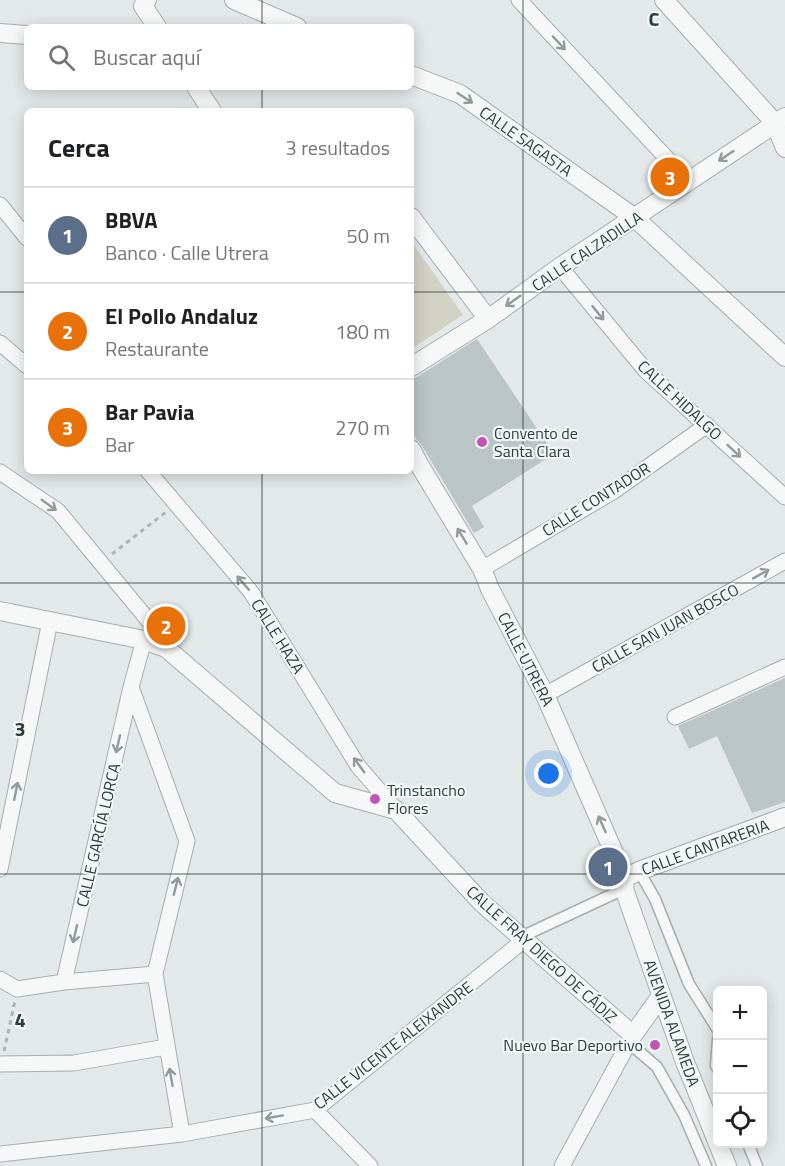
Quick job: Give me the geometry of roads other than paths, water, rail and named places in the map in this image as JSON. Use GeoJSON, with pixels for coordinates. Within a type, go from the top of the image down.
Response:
{"type":"FeatureCollection","features":[{"type":"Feature","properties":{"kind":"street"},"geometry":{"type":"LineString","coordinates":[[147,0],[142,6],[155,24]]}},
{"type":"Feature","properties":{"kind":"street"},"geometry":{"type":"LineString","coordinates":[[234,0],[290,24]]}},
{"type":"Feature","properties":{"kind":"street"},"geometry":{"type":"LineString","coordinates":[[519,0],[688,181]]}},
{"type":"Feature","properties":{"kind":"street"},"geometry":{"type":"LineString","coordinates":[[664,0],[780,120],[785,148]]}},
{"type":"Feature","properties":{"kind":"street"},"geometry":{"type":"LineString","coordinates":[[0,33],[24,35]]}},
{"type":"Feature","properties":{"kind":"street","name":"CALLE SAGASTA"},"geometry":{"type":"LineString","coordinates":[[414,76],[459,94],[635,219],[785,357]]}},
{"type":"Feature","properties":{"kind":"street"},"geometry":{"type":"LineString","coordinates":[[198,90],[210,108]]}},
{"type":"Feature","properties":{"kind":"street","name":"CALLE CALZADILLA"},"geometry":{"type":"LineString","coordinates":[[414,365],[488,319],[560,267],[780,120]]}},
{"type":"Feature","properties":{"kind":"street"},"geometry":{"type":"LineString","coordinates":[[1,210],[24,235]]}},
{"type":"Feature","properties":{"kind":"street"},"geometry":{"type":"LineString","coordinates":[[414,221],[488,319]]}},
{"type":"Feature","properties":{"kind":"street","name":"CALLE HIDALGO"},"geometry":{"type":"LineString","coordinates":[[560,267],[646,371],[785,498]]}},
{"type":"Feature","properties":{"kind":"street"},"geometry":{"type":"LineString","coordinates":[[0,343],[24,363]]}},
{"type":"Feature","properties":{"kind":"street","name":"CALLE CONTADOR"},"geometry":{"type":"LineString","coordinates":[[482,569],[614,491],[706,425]]}},
{"type":"Feature","properties":{"kind":"street","name":"CALLE UTRERA"},"geometry":{"type":"LineString","coordinates":[[414,455],[482,569],[545,695],[629,879]]}},
{"type":"Feature","properties":{"kind":"street"},"geometry":{"type":"LineString","coordinates":[[0,472],[58,511],[153,626],[166,648],[335,793],[396,810]]}},
{"type":"Feature","properties":{"kind":"street","name":"CALLE HAZA"},"geometry":{"type":"LineString","coordinates":[[151,474],[251,592],[358,766],[396,810]]}},
{"type":"Feature","properties":{"kind":"street","name":"CALLE SAN JUAN BOSCO"},"geometry":{"type":"LineString","coordinates":[[545,695],[785,561]]}},
{"type":"Feature","properties":{"kind":"street"},"geometry":{"type":"LineString","coordinates":[[0,611],[144,640],[166,648]]}},
{"type":"Feature","properties":{"kind":"street"},"geometry":{"type":"LineString","coordinates":[[0,869],[50,621]]}},
{"type":"Feature","properties":{"kind":"street","name":"CALLE GARCÍA LORCA"},"geometry":{"type":"LineString","coordinates":[[64,982],[131,687],[144,640]]}},
{"type":"Feature","properties":{"kind":"street"},"geometry":{"type":"LineString","coordinates":[[675,717],[785,667]]}},
{"type":"Feature","properties":{"kind":"street"},"geometry":{"type":"LineString","coordinates":[[131,687],[187,841],[155,974],[182,1134]]}},
{"type":"Feature","properties":{"kind":"street","name":"CALLE FRAY DIEGO DE CÁDIZ"},"geometry":{"type":"LineString","coordinates":[[396,810],[482,903],[631,1039]]}},
{"type":"Feature","properties":{"kind":"street","name":"CALLE CANTARERIA"},"geometry":{"type":"LineString","coordinates":[[629,879],[785,817]]}},
{"type":"Feature","properties":{"kind":"street"},"geometry":{"type":"LineString","coordinates":[[522,939],[629,879],[655,899],[689,984],[713,1023]]}},
{"type":"Feature","properties":{"kind":"street","name":"AVENIDA ALAMEDA"},"geometry":{"type":"LineString","coordinates":[[629,879],[661,996],[726,1166]]}},
{"type":"Feature","properties":{"kind":"street","name":"CALLE VICENTE ALEIXANDRE"},"geometry":{"type":"LineString","coordinates":[[0,1154],[182,1134],[315,1110],[522,939]]}},
{"type":"Feature","properties":{"kind":"street"},"geometry":{"type":"LineString","coordinates":[[0,979],[17,989],[64,982],[155,974]]}},
{"type":"Feature","properties":{"kind":"street"},"geometry":{"type":"LineString","coordinates":[[562,1166],[631,1039],[661,996]]}},
{"type":"Feature","properties":{"kind":"street"},"geometry":{"type":"LineString","coordinates":[[631,1039],[657,1066],[684,1115],[706,1166]]}},
{"type":"Feature","properties":{"kind":"street"},"geometry":{"type":"LineString","coordinates":[[1,1061],[74,1063],[166,1047]]}},
{"type":"Feature","properties":{"kind":"street"},"geometry":{"type":"LineString","coordinates":[[315,1110],[361,1163]]}},
{"type":"Feature","properties":{"kind":"street"},"geometry":{"type":"LineString","coordinates":[[750,1148],[757,1166]]}},
{"type":"Feature","properties":{"kind":"place","name":"Bar Pavia"},"geometry":{"type":"Point","coordinates":[670,177]}},
{"type":"Feature","properties":{"kind":"place","name":"Convento de Santa Clara"},"geometry":{"type":"Point","coordinates":[482,442]}},
{"type":"Feature","properties":{"kind":"place","name":"El Pollo Andaluz"},"geometry":{"type":"Point","coordinates":[166,626]}},
{"type":"Feature","properties":{"kind":"place","name":"Trinstancho Flores"},"geometry":{"type":"Point","coordinates":[375,799]}},
{"type":"Feature","properties":{"kind":"place","name":"BBVA"},"geometry":{"type":"Point","coordinates":[608,867]}},
{"type":"Feature","properties":{"kind":"place","name":"Nuevo Bar Deportivo"},"geometry":{"type":"Point","coordinates":[655,1045]}}]}
